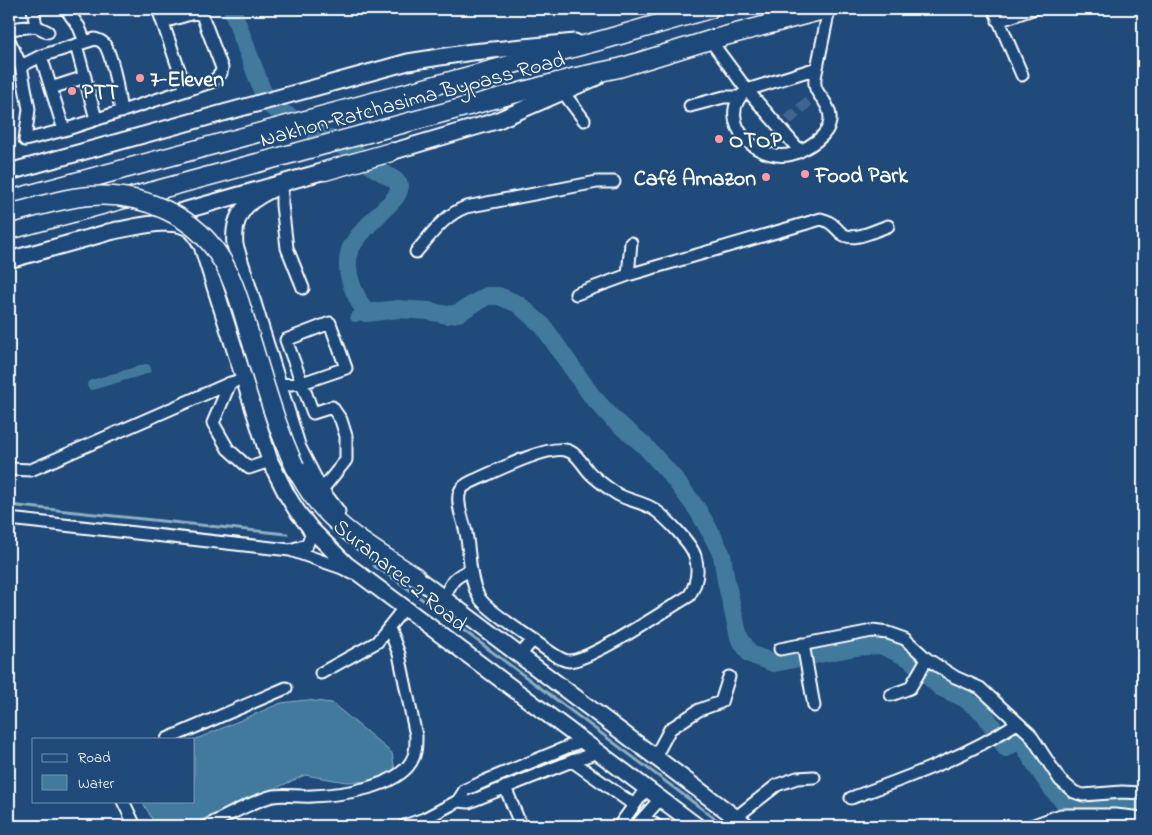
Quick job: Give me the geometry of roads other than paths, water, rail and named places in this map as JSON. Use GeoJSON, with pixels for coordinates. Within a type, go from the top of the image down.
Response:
{"type":"FeatureCollection","features":[{"type":"Feature","properties":{"kind":"highway","name":"Nakhon Ratchasima Bypass Road"},"geometry":{"type":"LineString","coordinates":[[9,200],[606,39],[710,9]]}},
{"type":"Feature","properties":{"kind":"highway","name":"Nakhon Ratchasima Bypass Road"},"geometry":{"type":"LineString","coordinates":[[9,230],[576,77],[619,68],[710,40],[828,9]]}},
{"type":"Feature","properties":{"kind":"highway"},"geometry":{"type":"LineString","coordinates":[[325,171],[391,152]]}},
{"type":"Feature","properties":{"kind":"highway"},"geometry":{"type":"LineString","coordinates":[[9,214],[75,197],[108,195],[150,204],[175,215],[194,228],[217,253],[233,282],[274,413],[294,466],[313,498],[330,516],[351,533],[416,577]]}},
{"type":"Feature","properties":{"kind":"main road"},"geometry":{"type":"LineString","coordinates":[[9,172],[373,71],[439,56],[606,39]]}},
{"type":"Feature","properties":{"kind":"main road"},"geometry":{"type":"LineString","coordinates":[[391,152],[496,121],[619,68]]}},
{"type":"Feature","properties":{"kind":"main road"},"geometry":{"type":"LineString","coordinates":[[9,260],[325,171]]}},
{"type":"Feature","properties":{"kind":"main road","name":"Suranaree 2 Road"},"geometry":{"type":"LineString","coordinates":[[285,183],[255,198],[246,205],[235,222],[235,245],[298,448],[321,492],[353,528],[741,822]]}},
{"type":"Feature","properties":{"kind":"main road","name":"Suranaree 2 Road"},"geometry":{"type":"LineString","coordinates":[[108,232],[162,223],[180,224],[192,230],[202,246],[232,344],[237,381],[270,461],[298,511],[330,549],[346,564],[404,608],[697,826]]}},
{"type":"Feature","properties":{"kind":"main road"},"geometry":{"type":"LineString","coordinates":[[232,344],[229,320],[233,312],[237,310],[245,309],[252,314],[262,334]]}},
{"type":"Feature","properties":{"kind":"street"},"geometry":{"type":"LineString","coordinates":[[33,9],[36,26]]}},
{"type":"Feature","properties":{"kind":"street"},"geometry":{"type":"LineString","coordinates":[[66,9],[79,27],[85,77],[96,119]]}},
{"type":"Feature","properties":{"kind":"street"},"geometry":{"type":"LineString","coordinates":[[158,9],[186,90]]}},
{"type":"Feature","properties":{"kind":"street"},"geometry":{"type":"LineString","coordinates":[[743,93],[734,118],[744,137],[757,150],[780,156],[793,155],[814,144],[831,123],[830,111],[814,96],[814,85],[828,9]]}},
{"type":"Feature","properties":{"kind":"street"},"geometry":{"type":"LineString","coordinates":[[994,9],[1022,75]]}},
{"type":"Feature","properties":{"kind":"street"},"geometry":{"type":"LineString","coordinates":[[998,21],[1033,9]]}},
{"type":"Feature","properties":{"kind":"street"},"geometry":{"type":"LineString","coordinates":[[9,40],[21,66],[28,109],[25,140],[122,112],[214,81],[221,73],[222,68],[202,15],[194,13],[163,22]]}},
{"type":"Feature","properties":{"kind":"street"},"geometry":{"type":"LineString","coordinates":[[9,29],[36,26],[48,32]]}},
{"type":"Feature","properties":{"kind":"street"},"geometry":{"type":"LineString","coordinates":[[21,66],[41,56],[95,39],[100,40],[105,45],[114,74],[122,112]]}},
{"type":"Feature","properties":{"kind":"street"},"geometry":{"type":"LineString","coordinates":[[710,40],[743,93],[784,124],[800,151]]}},
{"type":"Feature","properties":{"kind":"street"},"geometry":{"type":"LineString","coordinates":[[41,56],[64,130]]}},
{"type":"Feature","properties":{"kind":"street"},"geometry":{"type":"LineString","coordinates":[[690,106],[743,93],[817,68]]}},
{"type":"Feature","properties":{"kind":"street"},"geometry":{"type":"LineString","coordinates":[[51,88],[85,77]]}},
{"type":"Feature","properties":{"kind":"street"},"geometry":{"type":"LineString","coordinates":[[563,92],[584,120]]}},
{"type":"Feature","properties":{"kind":"street"},"geometry":{"type":"LineString","coordinates":[[416,252],[447,216],[466,207],[597,182],[614,182]]}},
{"type":"Feature","properties":{"kind":"street"},"geometry":{"type":"LineString","coordinates":[[285,183],[282,205],[287,248],[303,288]]}},
{"type":"Feature","properties":{"kind":"street"},"geometry":{"type":"LineString","coordinates":[[576,294],[628,275],[821,219],[828,221],[845,237],[852,238],[888,226]]}},
{"type":"Feature","properties":{"kind":"street"},"geometry":{"type":"LineString","coordinates":[[628,275],[631,243]]}},
{"type":"Feature","properties":{"kind":"street"},"geometry":{"type":"LineString","coordinates":[[278,385],[302,383],[346,368],[330,323],[286,340],[302,383],[312,413],[332,406],[341,420],[346,436],[346,460],[321,492]]}},
{"type":"Feature","properties":{"kind":"street"},"geometry":{"type":"LineString","coordinates":[[237,381],[213,423],[228,449],[249,468],[270,461]]}},
{"type":"Feature","properties":{"kind":"street"},"geometry":{"type":"LineString","coordinates":[[9,469],[31,470],[237,381]]}},
{"type":"Feature","properties":{"kind":"street"},"geometry":{"type":"LineString","coordinates":[[553,450],[566,450],[573,454],[591,474],[614,492],[654,510],[674,527],[695,554],[697,565],[696,582],[689,596],[600,649],[579,659],[563,660],[532,640],[478,596],[471,570],[459,495],[462,487],[471,482],[553,450]]}},
{"type":"Feature","properties":{"kind":"street"},"geometry":{"type":"LineString","coordinates":[[290,550],[304,547],[311,538],[310,531],[298,511]]}},
{"type":"Feature","properties":{"kind":"street"},"geometry":{"type":"LineString","coordinates":[[9,519],[290,550],[342,568],[372,583]]}},
{"type":"Feature","properties":{"kind":"street"},"geometry":{"type":"LineString","coordinates":[[444,598],[452,580],[457,575],[471,570]]}},
{"type":"Feature","properties":{"kind":"street"},"geometry":{"type":"LineString","coordinates":[[321,673],[377,642],[404,608]]}},
{"type":"Feature","properties":{"kind":"street"},"geometry":{"type":"LineString","coordinates":[[206,826],[273,796],[346,794],[386,781],[404,771],[414,757],[416,736],[399,654],[389,628]]}},
{"type":"Feature","properties":{"kind":"street"},"geometry":{"type":"LineString","coordinates":[[780,648],[803,648],[872,631],[888,633],[905,639],[927,659],[955,677],[980,688],[1030,734],[1060,780],[1074,792],[1083,795],[1122,792],[1143,793]]}},
{"type":"Feature","properties":{"kind":"street"},"geometry":{"type":"LineString","coordinates":[[520,655],[532,640]]}},
{"type":"Feature","properties":{"kind":"street"},"geometry":{"type":"LineString","coordinates":[[803,648],[814,706]]}},
{"type":"Feature","properties":{"kind":"street"},"geometry":{"type":"LineString","coordinates":[[891,695],[910,688],[927,659]]}},
{"type":"Feature","properties":{"kind":"street"},"geometry":{"type":"LineString","coordinates":[[655,757],[670,729],[699,710],[721,702],[729,677]]}},
{"type":"Feature","properties":{"kind":"street"},"geometry":{"type":"LineString","coordinates":[[169,738],[286,688]]}},
{"type":"Feature","properties":{"kind":"street"},"geometry":{"type":"LineString","coordinates":[[851,798],[924,771],[988,741],[1017,723]]}},
{"type":"Feature","properties":{"kind":"street"},"geometry":{"type":"LineString","coordinates":[[404,826],[424,819],[458,801],[465,790],[582,741]]}},
{"type":"Feature","properties":{"kind":"street"},"geometry":{"type":"LineString","coordinates":[[458,801],[469,802],[598,752]]}},
{"type":"Feature","properties":{"kind":"street"},"geometry":{"type":"LineString","coordinates":[[572,761],[634,805]]}},
{"type":"Feature","properties":{"kind":"street"},"geometry":{"type":"LineString","coordinates":[[741,822],[777,785],[797,778],[814,777]]}},
{"type":"Feature","properties":{"kind":"street"},"geometry":{"type":"LineString","coordinates":[[505,788],[521,826]]}},
{"type":"Feature","properties":{"kind":"street"},"geometry":{"type":"LineString","coordinates":[[619,826],[646,788]]}},
{"type":"Feature","properties":{"kind":"street"},"geometry":{"type":"LineString","coordinates":[[636,826],[660,799]]}},
{"type":"Feature","properties":{"kind":"street"},"geometry":{"type":"LineString","coordinates":[[124,802],[135,826]]}},
{"type":"Feature","properties":{"kind":"street"},"geometry":{"type":"LineString","coordinates":[[1031,826],[1061,816],[1106,821],[1143,818]]}},
{"type":"Feature","properties":{"kind":"street"},"geometry":{"type":"LineString","coordinates":[[644,817],[657,826]]}},
{"type":"Feature","properties":{"kind":"water"},"geometry":{"type":"Polygon","coordinates":[[[306,700],[332,703],[392,753],[395,771],[380,781],[346,782],[305,775],[193,826],[156,826],[143,802],[195,802],[195,740],[281,703],[306,700]]]}},
{"type":"Feature","properties":{"kind":"waterway"},"geometry":{"type":"LineString","coordinates":[[232,9],[262,90],[272,107],[357,154],[373,167],[395,180],[400,186],[393,200],[360,235],[350,250],[348,266],[351,283],[366,313],[398,309],[429,311],[447,315],[458,313],[487,296],[499,296],[518,304],[543,326],[591,395],[614,420],[643,444],[673,477],[697,509],[722,555],[739,637],[750,654],[774,663],[855,647],[881,645],[909,658],[940,687],[964,698],[984,713],[1006,748],[1020,739],[1049,785],[1069,805],[1085,807],[1143,805]]}},
{"type":"Feature","properties":{"kind":"waterway"},"geometry":{"type":"LineString","coordinates":[[355,317],[366,313]]}},
{"type":"Feature","properties":{"kind":"waterway"},"geometry":{"type":"LineString","coordinates":[[92,385],[146,369]]}},
{"type":"Feature","properties":{"kind":"waterway"},"geometry":{"type":"LineString","coordinates":[[9,505],[287,534]]}},
{"type":"Feature","properties":{"kind":"waterway"},"geometry":{"type":"LineString","coordinates":[[374,566],[399,582],[725,826]]}},
{"type":"Feature","properties":{"kind":"tunnel"},"geometry":{"type":"LineString","coordinates":[[788,120],[810,100]]}},
{"type":"Feature","properties":{"kind":"place","name":"7-Eleven"},"geometry":{"type":"Point","coordinates":[140,78]}},
{"type":"Feature","properties":{"kind":"place","name":"PTT"},"geometry":{"type":"Point","coordinates":[72,91]}},
{"type":"Feature","properties":{"kind":"place","name":"OTOP"},"geometry":{"type":"Point","coordinates":[719,139]}},
{"type":"Feature","properties":{"kind":"place","name":"Food Park"},"geometry":{"type":"Point","coordinates":[805,174]}},
{"type":"Feature","properties":{"kind":"place","name":"Café Amazon"},"geometry":{"type":"Point","coordinates":[766,177]}}]}
